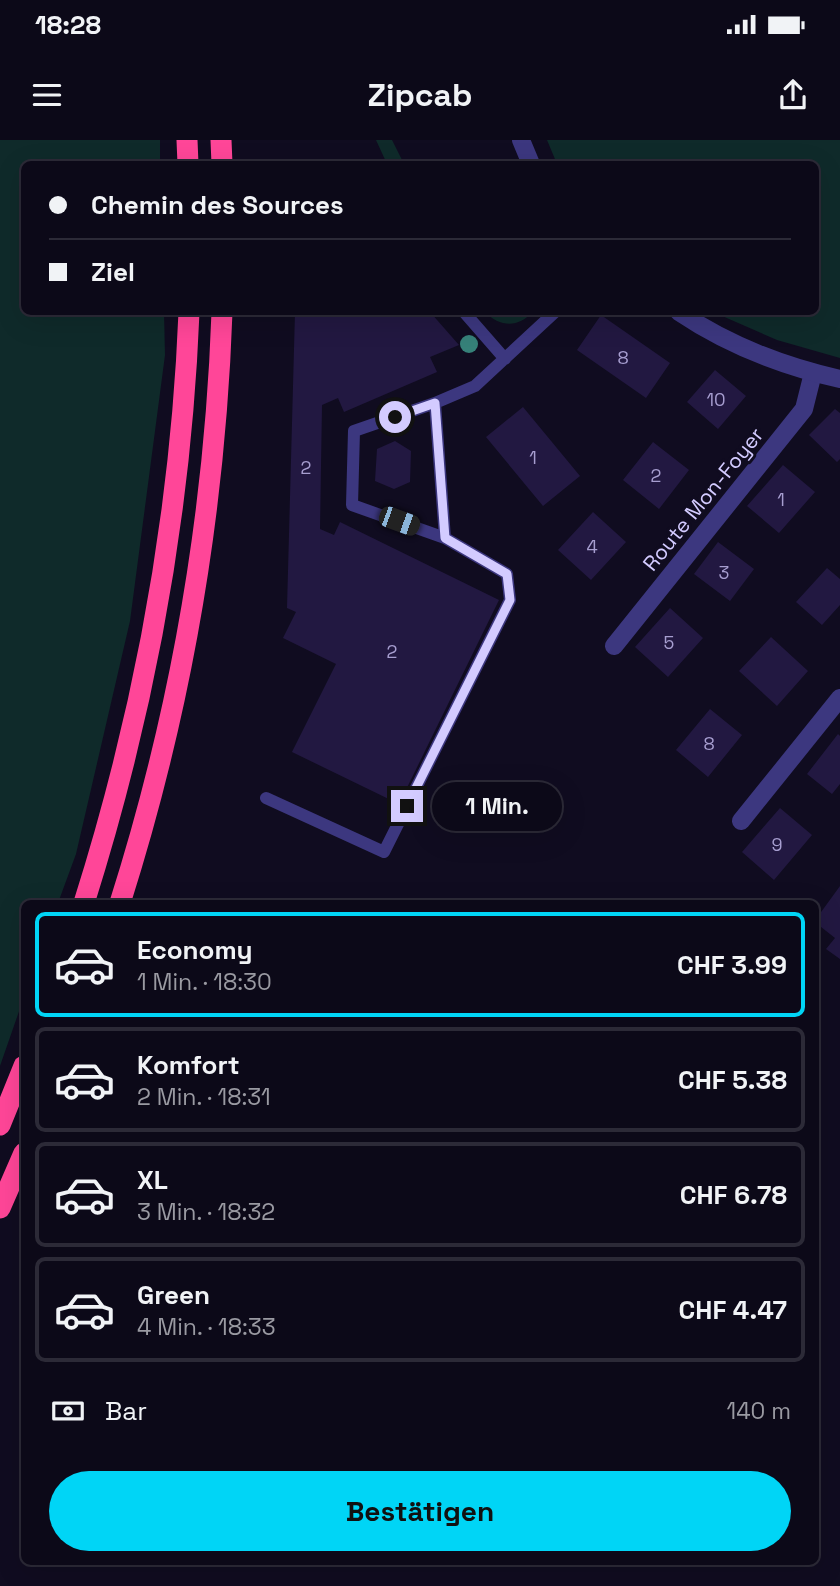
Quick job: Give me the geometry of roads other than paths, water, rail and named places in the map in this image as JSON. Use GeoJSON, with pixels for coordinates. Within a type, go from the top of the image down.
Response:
{"type":"FeatureCollection","features":[{"type":"Feature","properties":{"kind":"highway"},"geometry":{"type":"LineString","coordinates":[[187,140],[188,161]]}},
{"type":"Feature","properties":{"kind":"highway"},"geometry":{"type":"LineString","coordinates":[[220,140],[222,161]]}},
{"type":"Feature","properties":{"kind":"highway"},"geometry":{"type":"LineString","coordinates":[[86,900],[133,730],[159,605],[176,480],[188,315]]}},
{"type":"Feature","properties":{"kind":"highway"},"geometry":{"type":"LineString","coordinates":[[121,900],[151,799],[191,611],[202,547],[216,420],[222,315]]}},
{"type":"Feature","properties":{"kind":"highway"},"geometry":{"type":"LineString","coordinates":[[0,1125],[21,1073]]}},
{"type":"Feature","properties":{"kind":"highway"},"geometry":{"type":"LineString","coordinates":[[0,1208],[21,1160]]}},
{"type":"Feature","properties":{"kind":"street"},"geometry":{"type":"LineString","coordinates":[[521,140],[530,161]]}},
{"type":"Feature","properties":{"kind":"street"},"geometry":{"type":"LineString","coordinates":[[683,315],[708,332],[758,355],[840,379]]}},
{"type":"Feature","properties":{"kind":"street","name":"Route Mon-Foyer"},"geometry":{"type":"LineString","coordinates":[[614,646],[804,409],[813,373]]}},
{"type":"Feature","properties":{"kind":"street"},"geometry":{"type":"LineString","coordinates":[[741,821],[840,698]]}},
{"type":"Feature","properties":{"kind":"lane"},"geometry":{"type":"LineString","coordinates":[[467,315],[505,359]]}},
{"type":"Feature","properties":{"kind":"lane"},"geometry":{"type":"LineString","coordinates":[[266,798],[384,852],[510,600],[507,574],[445,538],[352,505],[354,431],[475,386],[552,315]]}},
{"type":"Feature","properties":{"kind":"lane"},"geometry":{"type":"LineString","coordinates":[[435,403],[445,538]]}}]}
